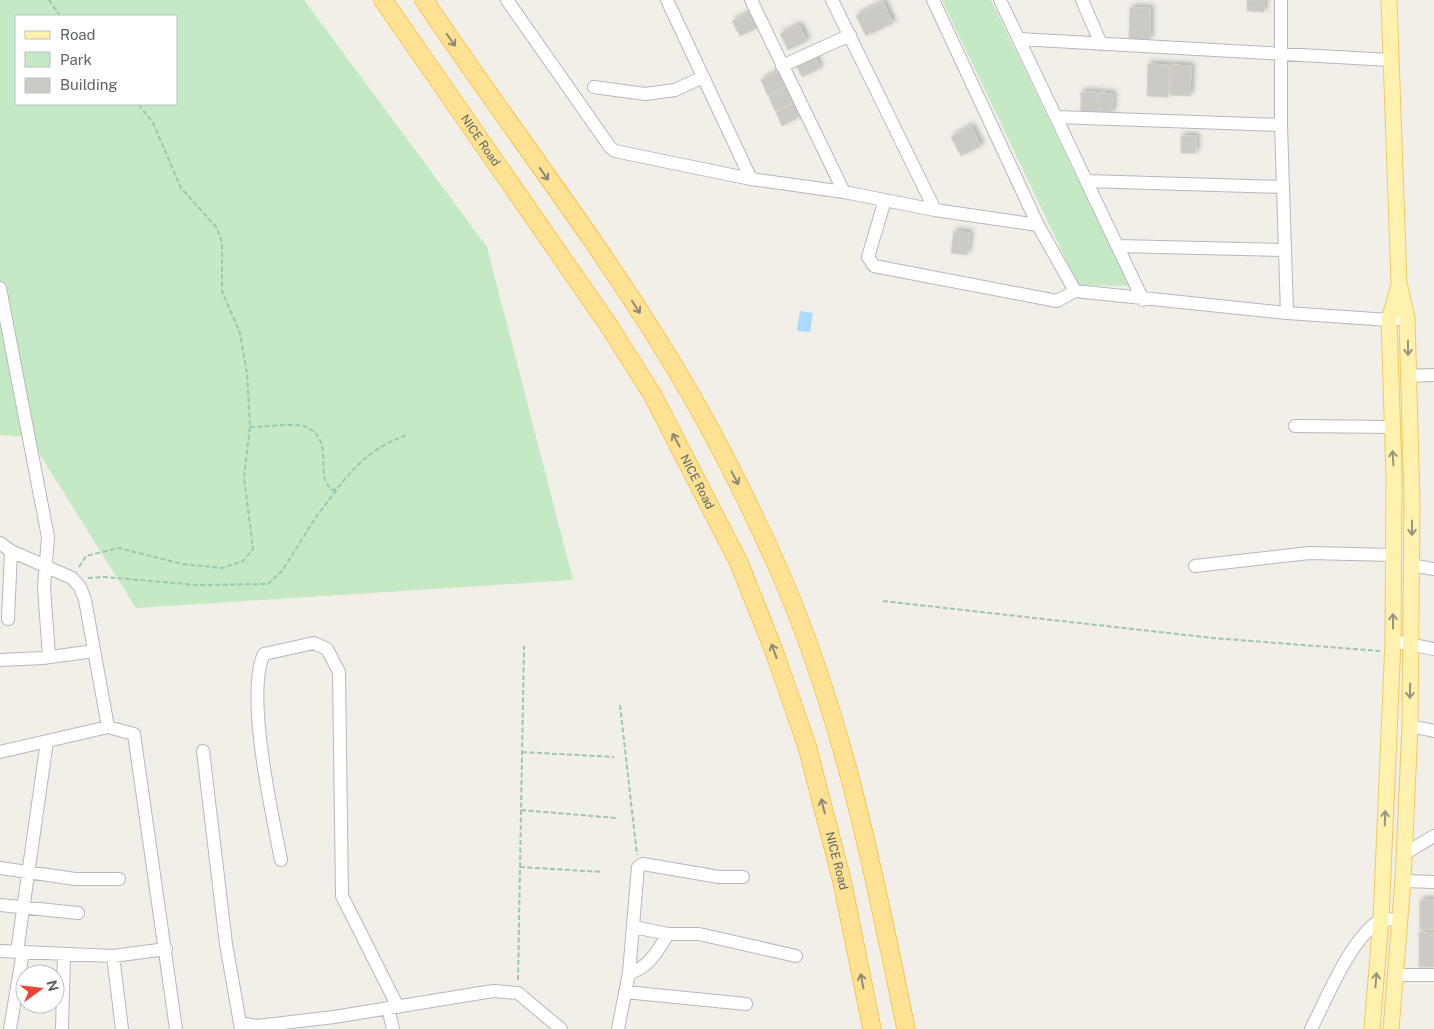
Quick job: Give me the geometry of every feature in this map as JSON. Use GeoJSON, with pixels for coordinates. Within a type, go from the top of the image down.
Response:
{"type":"FeatureCollection","features":[{"type":"Feature","properties":{"kind":"highway","name":"NICE Road"},"geometry":{"type":"LineString","coordinates":[[383,0],[607,323],[656,402],[739,563],[774,651],[812,765],[842,881],[872,1029]]}},
{"type":"Feature","properties":{"kind":"highway"},"geometry":{"type":"LineString","coordinates":[[424,0],[620,283],[666,353],[738,484],[778,569],[806,638],[837,732],[857,804],[906,1029]]}},
{"type":"Feature","properties":{"kind":"main road"},"geometry":{"type":"LineString","coordinates":[[1389,0],[1399,283],[1407,318],[1411,565],[1410,726],[1403,880],[1391,1029]]}},
{"type":"Feature","properties":{"kind":"main road"},"geometry":{"type":"LineString","coordinates":[[1372,1029],[1381,919],[1392,647],[1393,555],[1389,320],[1399,283]]}},
{"type":"Feature","properties":{"kind":"street"},"geometry":{"type":"LineString","coordinates":[[508,0],[610,147],[615,151],[751,179],[844,192],[935,210],[1038,225]]}},
{"type":"Feature","properties":{"kind":"street"},"geometry":{"type":"LineString","coordinates":[[667,0],[751,179]]}},
{"type":"Feature","properties":{"kind":"street"},"geometry":{"type":"LineString","coordinates":[[751,0],[844,192]]}},
{"type":"Feature","properties":{"kind":"street"},"geometry":{"type":"LineString","coordinates":[[832,0],[935,210]]}},
{"type":"Feature","properties":{"kind":"street"},"geometry":{"type":"LineString","coordinates":[[933,0],[1038,225],[1074,291]]}},
{"type":"Feature","properties":{"kind":"street"},"geometry":{"type":"LineString","coordinates":[[1000,0],[1119,246],[1143,300]]}},
{"type":"Feature","properties":{"kind":"street"},"geometry":{"type":"LineString","coordinates":[[1082,0],[1101,44]]}},
{"type":"Feature","properties":{"kind":"street"},"geometry":{"type":"LineString","coordinates":[[1281,0],[1281,125],[1287,313]]}},
{"type":"Feature","properties":{"kind":"street"},"geometry":{"type":"LineString","coordinates":[[782,66],[850,35]]}},
{"type":"Feature","properties":{"kind":"street"},"geometry":{"type":"LineString","coordinates":[[1019,39],[1281,52],[1390,60]]}},
{"type":"Feature","properties":{"kind":"street"},"geometry":{"type":"LineString","coordinates":[[594,86],[645,94],[675,90],[703,76]]}},
{"type":"Feature","properties":{"kind":"street"},"geometry":{"type":"LineString","coordinates":[[1057,117],[1281,125]]}},
{"type":"Feature","properties":{"kind":"street"},"geometry":{"type":"LineString","coordinates":[[1088,181],[1283,187]]}},
{"type":"Feature","properties":{"kind":"street"},"geometry":{"type":"LineString","coordinates":[[884,200],[868,257],[874,266],[1057,301],[1074,291],[1143,300],[1287,313],[1389,320],[1407,318]]}},
{"type":"Feature","properties":{"kind":"street"},"geometry":{"type":"LineString","coordinates":[[1119,246],[1284,250]]}},
{"type":"Feature","properties":{"kind":"street"},"geometry":{"type":"LineString","coordinates":[[0,288],[48,537],[44,587],[49,657]]}},
{"type":"Feature","properties":{"kind":"street"},"geometry":{"type":"LineString","coordinates":[[1408,376],[1434,375]]}},
{"type":"Feature","properties":{"kind":"street"},"geometry":{"type":"LineString","coordinates":[[1296,426],[1391,427]]}},
{"type":"Feature","properties":{"kind":"street"},"geometry":{"type":"LineString","coordinates":[[0,542],[11,551],[75,580],[85,600],[108,727]]}},
{"type":"Feature","properties":{"kind":"street"},"geometry":{"type":"LineString","coordinates":[[8,619],[11,551]]}},
{"type":"Feature","properties":{"kind":"street"},"geometry":{"type":"LineString","coordinates":[[1195,566],[1309,553],[1393,555]]}},
{"type":"Feature","properties":{"kind":"street"},"geometry":{"type":"LineString","coordinates":[[1411,565],[1434,569]]}},
{"type":"Feature","properties":{"kind":"street"},"geometry":{"type":"LineString","coordinates":[[281,860],[269,796],[257,700],[258,666],[264,654],[314,643],[327,649],[340,672],[342,896],[393,1007],[393,1029]]}},
{"type":"Feature","properties":{"kind":"street"},"geometry":{"type":"LineString","coordinates":[[1392,647],[1410,644],[1434,649]]}},
{"type":"Feature","properties":{"kind":"street"},"geometry":{"type":"LineString","coordinates":[[0,660],[49,657],[94,651]]}},
{"type":"Feature","properties":{"kind":"street"},"geometry":{"type":"LineString","coordinates":[[1410,726],[1434,731]]}},
{"type":"Feature","properties":{"kind":"street"},"geometry":{"type":"LineString","coordinates":[[0,752],[108,727],[134,734],[176,1029]]}},
{"type":"Feature","properties":{"kind":"street"},"geometry":{"type":"LineString","coordinates":[[10,1029],[20,952],[23,907],[47,741]]}},
{"type":"Feature","properties":{"kind":"street"},"geometry":{"type":"LineString","coordinates":[[203,751],[226,944],[241,1026],[257,1026],[492,991],[518,993],[560,1029]]}},
{"type":"Feature","properties":{"kind":"street"},"geometry":{"type":"LineString","coordinates":[[1404,854],[1434,836]]}},
{"type":"Feature","properties":{"kind":"street"},"geometry":{"type":"LineString","coordinates":[[618,1029],[629,973],[638,867],[643,864],[719,877],[743,877]]}},
{"type":"Feature","properties":{"kind":"street"},"geometry":{"type":"LineString","coordinates":[[0,868],[75,879],[119,878]]}},
{"type":"Feature","properties":{"kind":"street"},"geometry":{"type":"LineString","coordinates":[[1403,880],[1434,882]]}},
{"type":"Feature","properties":{"kind":"street"},"geometry":{"type":"LineString","coordinates":[[0,904],[78,913]]}},
{"type":"Feature","properties":{"kind":"street"},"geometry":{"type":"LineString","coordinates":[[1311,1029],[1346,961],[1370,929],[1381,919],[1400,920]]}},
{"type":"Feature","properties":{"kind":"street"},"geometry":{"type":"LineString","coordinates":[[634,927],[668,934],[699,934],[796,956]]}},
{"type":"Feature","properties":{"kind":"street"},"geometry":{"type":"LineString","coordinates":[[629,973],[640,970],[647,964],[668,934]]}},
{"type":"Feature","properties":{"kind":"street"},"geometry":{"type":"LineString","coordinates":[[0,951],[113,956],[166,949]]}},
{"type":"Feature","properties":{"kind":"street"},"geometry":{"type":"LineString","coordinates":[[62,1029],[64,955]]}},
{"type":"Feature","properties":{"kind":"street"},"geometry":{"type":"LineString","coordinates":[[113,956],[122,1029]]}},
{"type":"Feature","properties":{"kind":"street"},"geometry":{"type":"LineString","coordinates":[[1396,975],[1434,975]]}},
{"type":"Feature","properties":{"kind":"street"},"geometry":{"type":"LineString","coordinates":[[625,992],[746,1004]]}},
{"type":"Feature","properties":{"kind":"path"},"geometry":{"type":"LineString","coordinates":[[48,0],[59,15]]}},
{"type":"Feature","properties":{"kind":"path"},"geometry":{"type":"LineString","coordinates":[[75,580],[86,556],[119,548],[182,564],[222,568],[243,561],[254,549],[244,477],[250,427],[247,373],[240,333],[222,291],[222,243],[217,228],[194,205],[181,188],[153,123],[139,105]]}},
{"type":"Feature","properties":{"kind":"path"},"geometry":{"type":"LineString","coordinates":[[250,427],[304,426],[317,436],[324,450],[328,487],[332,490],[337,489]]}},
{"type":"Feature","properties":{"kind":"path"},"geometry":{"type":"LineString","coordinates":[[75,580],[104,577],[197,585],[268,584],[282,571],[316,517],[337,489],[368,454],[384,443],[407,435]]}},
{"type":"Feature","properties":{"kind":"path"},"geometry":{"type":"LineString","coordinates":[[883,601],[1212,638],[1392,647]]}},
{"type":"Feature","properties":{"kind":"path"},"geometry":{"type":"LineString","coordinates":[[518,993],[524,646]]}},
{"type":"Feature","properties":{"kind":"path"},"geometry":{"type":"LineString","coordinates":[[620,705],[638,867]]}},
{"type":"Feature","properties":{"kind":"path"},"geometry":{"type":"LineString","coordinates":[[522,752],[614,757]]}},
{"type":"Feature","properties":{"kind":"path"},"geometry":{"type":"LineString","coordinates":[[521,810],[616,818]]}},
{"type":"Feature","properties":{"kind":"path"},"geometry":{"type":"LineString","coordinates":[[520,867],[602,872]]}},
{"type":"Feature","properties":{"kind":"green space"},"geometry":{"type":"Polygon","coordinates":[[[0,0],[304,0],[487,247],[573,580],[136,608],[29,437],[0,435],[0,0]]]}},
{"type":"Feature","properties":{"kind":"green space"},"geometry":{"type":"Polygon","coordinates":[[[942,0],[991,0],[1129,286],[1078,285],[942,0]]]}},
{"type":"Feature","properties":{"kind":"water"},"geometry":{"type":"Polygon","coordinates":[[[800,311],[813,313],[810,332],[797,331],[800,311]]]}},
{"type":"Feature","properties":{"kind":"building"},"geometry":{"type":"Polygon","coordinates":[[[1247,0],[1264,0],[1264,12],[1247,11],[1247,0]]]}},
{"type":"Feature","properties":{"kind":"building"},"geometry":{"type":"Polygon","coordinates":[[[883,2],[893,23],[866,36],[856,16],[883,2]]]}},
{"type":"Feature","properties":{"kind":"building"},"geometry":{"type":"Polygon","coordinates":[[[1130,8],[1150,8],[1150,40],[1129,39],[1130,8]]]}},
{"type":"Feature","properties":{"kind":"building"},"geometry":{"type":"Polygon","coordinates":[[[751,12],[758,27],[740,36],[732,21],[751,12]]]}},
{"type":"Feature","properties":{"kind":"building"},"geometry":{"type":"Polygon","coordinates":[[[799,25],[807,41],[788,50],[780,34],[799,25]]]}},
{"type":"Feature","properties":{"kind":"building"},"geometry":{"type":"Polygon","coordinates":[[[814,54],[820,68],[802,77],[795,63],[814,54]]]}},
{"type":"Feature","properties":{"kind":"building"},"geometry":{"type":"Polygon","coordinates":[[[1148,64],[1169,65],[1168,97],[1147,96],[1148,64]]]}},
{"type":"Feature","properties":{"kind":"building"},"geometry":{"type":"Polygon","coordinates":[[[1171,65],[1191,66],[1190,96],[1170,95],[1171,65]]]}},
{"type":"Feature","properties":{"kind":"building"},"geometry":{"type":"Polygon","coordinates":[[[779,71],[787,87],[768,96],[761,80],[779,71]]]}},
{"type":"Feature","properties":{"kind":"building"},"geometry":{"type":"Polygon","coordinates":[[[788,88],[794,101],[775,111],[769,97],[788,88]]]}},
{"type":"Feature","properties":{"kind":"building"},"geometry":{"type":"Polygon","coordinates":[[[1081,92],[1097,92],[1096,115],[1081,115],[1081,92]]]}},
{"type":"Feature","properties":{"kind":"building"},"geometry":{"type":"Polygon","coordinates":[[[1099,93],[1113,94],[1112,113],[1099,113],[1099,93]]]}},
{"type":"Feature","properties":{"kind":"building"},"geometry":{"type":"Polygon","coordinates":[[[795,102],[801,116],[782,126],[776,112],[795,102]]]}},
{"type":"Feature","properties":{"kind":"building"},"geometry":{"type":"Polygon","coordinates":[[[971,126],[981,146],[961,156],[951,137],[971,126]]]}},
{"type":"Feature","properties":{"kind":"building"},"geometry":{"type":"Polygon","coordinates":[[[1181,136],[1196,136],[1196,153],[1181,153],[1181,136]]]}},
{"type":"Feature","properties":{"kind":"building"},"geometry":{"type":"Polygon","coordinates":[[[954,231],[970,233],[967,255],[951,253],[954,231]]]}},
{"type":"Feature","properties":{"kind":"building"},"geometry":{"type":"Polygon","coordinates":[[[1420,900],[1434,900],[1434,930],[1420,929],[1420,900]]]}},
{"type":"Feature","properties":{"kind":"building"},"geometry":{"type":"Polygon","coordinates":[[[1419,932],[1434,933],[1434,967],[1419,967],[1419,932]]]}}]}
